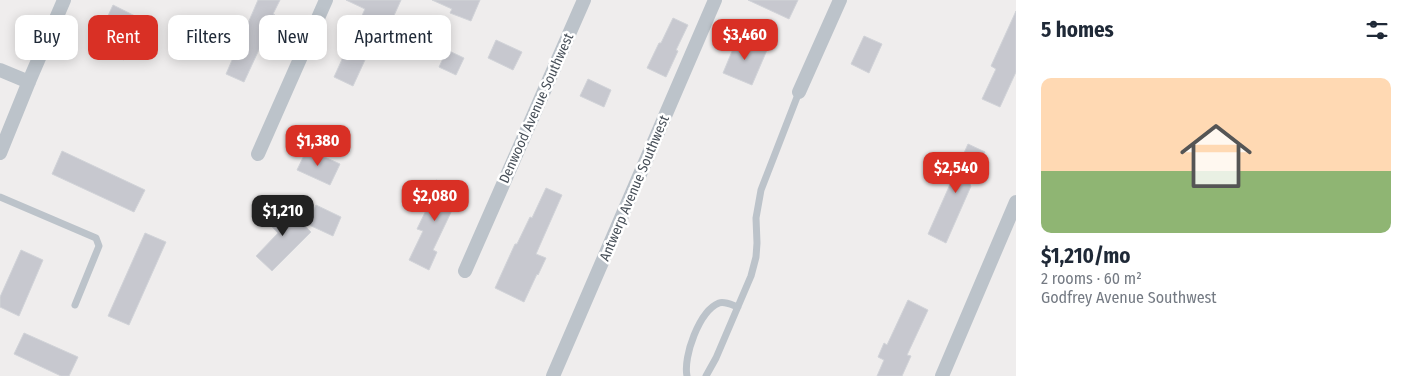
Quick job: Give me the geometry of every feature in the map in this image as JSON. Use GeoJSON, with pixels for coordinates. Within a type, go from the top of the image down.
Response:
{"type":"FeatureCollection","features":[{"type":"Feature","properties":{"kind":"street"},"geometry":{"type":"LineString","coordinates":[[0,152],[64,0]]}},
{"type":"Feature","properties":{"kind":"street"},"geometry":{"type":"LineString","coordinates":[[258,154],[326,0]]}},
{"type":"Feature","properties":{"kind":"street","name":"Denwood Avenue Southwest"},"geometry":{"type":"LineString","coordinates":[[465,271],[584,0]]}},
{"type":"Feature","properties":{"kind":"street","name":"Antwerp Avenue Southwest"},"geometry":{"type":"LineString","coordinates":[[552,376],[715,0]]}},
{"type":"Feature","properties":{"kind":"street"},"geometry":{"type":"LineString","coordinates":[[799,92],[840,0]]}},
{"type":"Feature","properties":{"kind":"street"},"geometry":{"type":"LineString","coordinates":[[0,70],[29,82]]}},
{"type":"Feature","properties":{"kind":"street"},"geometry":{"type":"LineString","coordinates":[[942,376],[1016,202]]}},
{"type":"Feature","properties":{"kind":"lane"},"geometry":{"type":"LineString","coordinates":[[706,376],[716,358],[751,276],[756,257],[756,218],[760,190],[799,92]]}},
{"type":"Feature","properties":{"kind":"lane"},"geometry":{"type":"LineString","coordinates":[[0,197],[96,238],[99,246],[75,305]]}},
{"type":"Feature","properties":{"kind":"lane"},"geometry":{"type":"LineString","coordinates":[[688,376],[687,360],[690,346],[703,320],[714,306],[719,303],[724,302],[738,307]]}},
{"type":"Feature","properties":{"kind":"building"},"geometry":{"type":"Polygon","coordinates":[[[258,0],[280,0],[273,14],[275,15],[259,15],[259,50],[244,82],[226,74],[232,60],[249,60],[249,21],[258,0]]]}},
{"type":"Feature","properties":{"kind":"building"},"geometry":{"type":"Polygon","coordinates":[[[346,0],[401,0],[394,15],[362,15],[365,9],[346,0]]]}},
{"type":"Feature","properties":{"kind":"building"},"geometry":{"type":"Polygon","coordinates":[[[432,0],[480,0],[471,21],[450,13],[452,9],[432,0]]]}},
{"type":"Feature","properties":{"kind":"building"},"geometry":{"type":"Polygon","coordinates":[[[748,0],[798,0],[789,19],[748,0]]]}},
{"type":"Feature","properties":{"kind":"building"},"geometry":{"type":"Polygon","coordinates":[[[113,5],[133,15],[108,15],[113,5]]]}},
{"type":"Feature","properties":{"kind":"building"},"geometry":{"type":"Polygon","coordinates":[[[1016,11],[1016,72],[1000,107],[982,99],[996,69],[991,66],[1016,11]]]}},
{"type":"Feature","properties":{"kind":"building"},"geometry":{"type":"Polygon","coordinates":[[[673,18],[688,25],[666,77],[647,68],[673,18]]]}},
{"type":"Feature","properties":{"kind":"building"},"geometry":{"type":"Polygon","coordinates":[[[864,36],[882,44],[869,73],[851,64],[864,36]]]}},
{"type":"Feature","properties":{"kind":"building"},"geometry":{"type":"Polygon","coordinates":[[[738,37],[767,50],[752,85],[723,73],[738,37]]]}},
{"type":"Feature","properties":{"kind":"building"},"geometry":{"type":"Polygon","coordinates":[[[496,40],[522,52],[513,70],[488,58],[496,40]]]}},
{"type":"Feature","properties":{"kind":"building"},"geometry":{"type":"Polygon","coordinates":[[[451,52],[464,58],[456,75],[439,67],[442,60],[451,60],[451,52]]]}},
{"type":"Feature","properties":{"kind":"building"},"geometry":{"type":"Polygon","coordinates":[[[342,60],[365,60],[353,86],[334,77],[342,60]]]}},
{"type":"Feature","properties":{"kind":"building"},"geometry":{"type":"Polygon","coordinates":[[[588,79],[611,90],[604,107],[580,96],[588,79]]]}},
{"type":"Feature","properties":{"kind":"building"},"geometry":{"type":"Polygon","coordinates":[[[968,144],[985,152],[946,243],[928,234],[968,144]]]}},
{"type":"Feature","properties":{"kind":"building"},"geometry":{"type":"Polygon","coordinates":[[[307,149],[340,164],[330,185],[297,170],[307,149]]]}},
{"type":"Feature","properties":{"kind":"building"},"geometry":{"type":"Polygon","coordinates":[[[62,151],[145,190],[134,212],[52,174],[62,151]]]}},
{"type":"Feature","properties":{"kind":"building"},"geometry":{"type":"Polygon","coordinates":[[[436,180],[463,192],[455,209],[453,208],[433,250],[437,252],[429,270],[409,260],[423,231],[417,229],[432,198],[428,196],[436,180]]]}},
{"type":"Feature","properties":{"kind":"building"},"geometry":{"type":"Polygon","coordinates":[[[546,188],[562,195],[536,254],[546,258],[524,302],[495,288],[515,244],[517,244],[530,217],[532,218],[546,188]]]}},
{"type":"Feature","properties":{"kind":"building"},"geometry":{"type":"Polygon","coordinates":[[[283,204],[311,232],[272,271],[256,256],[278,233],[266,221],[283,204]]]}},
{"type":"Feature","properties":{"kind":"building"},"geometry":{"type":"Polygon","coordinates":[[[316,205],[341,217],[333,236],[307,224],[316,205]]]}},
{"type":"Feature","properties":{"kind":"building"},"geometry":{"type":"Polygon","coordinates":[[[145,233],[166,242],[129,325],[108,316],[145,233]]]}},
{"type":"Feature","properties":{"kind":"building"},"geometry":{"type":"Polygon","coordinates":[[[21,250],[43,260],[19,316],[0,307],[0,297],[21,250]]]}},
{"type":"Feature","properties":{"kind":"building"},"geometry":{"type":"Polygon","coordinates":[[[908,300],[928,310],[907,355],[911,356],[902,376],[877,376],[884,360],[878,357],[884,343],[887,345],[908,300]]]}},
{"type":"Feature","properties":{"kind":"building"},"geometry":{"type":"Polygon","coordinates":[[[24,333],[78,357],[69,376],[61,376],[14,354],[24,333]]]}}]}
